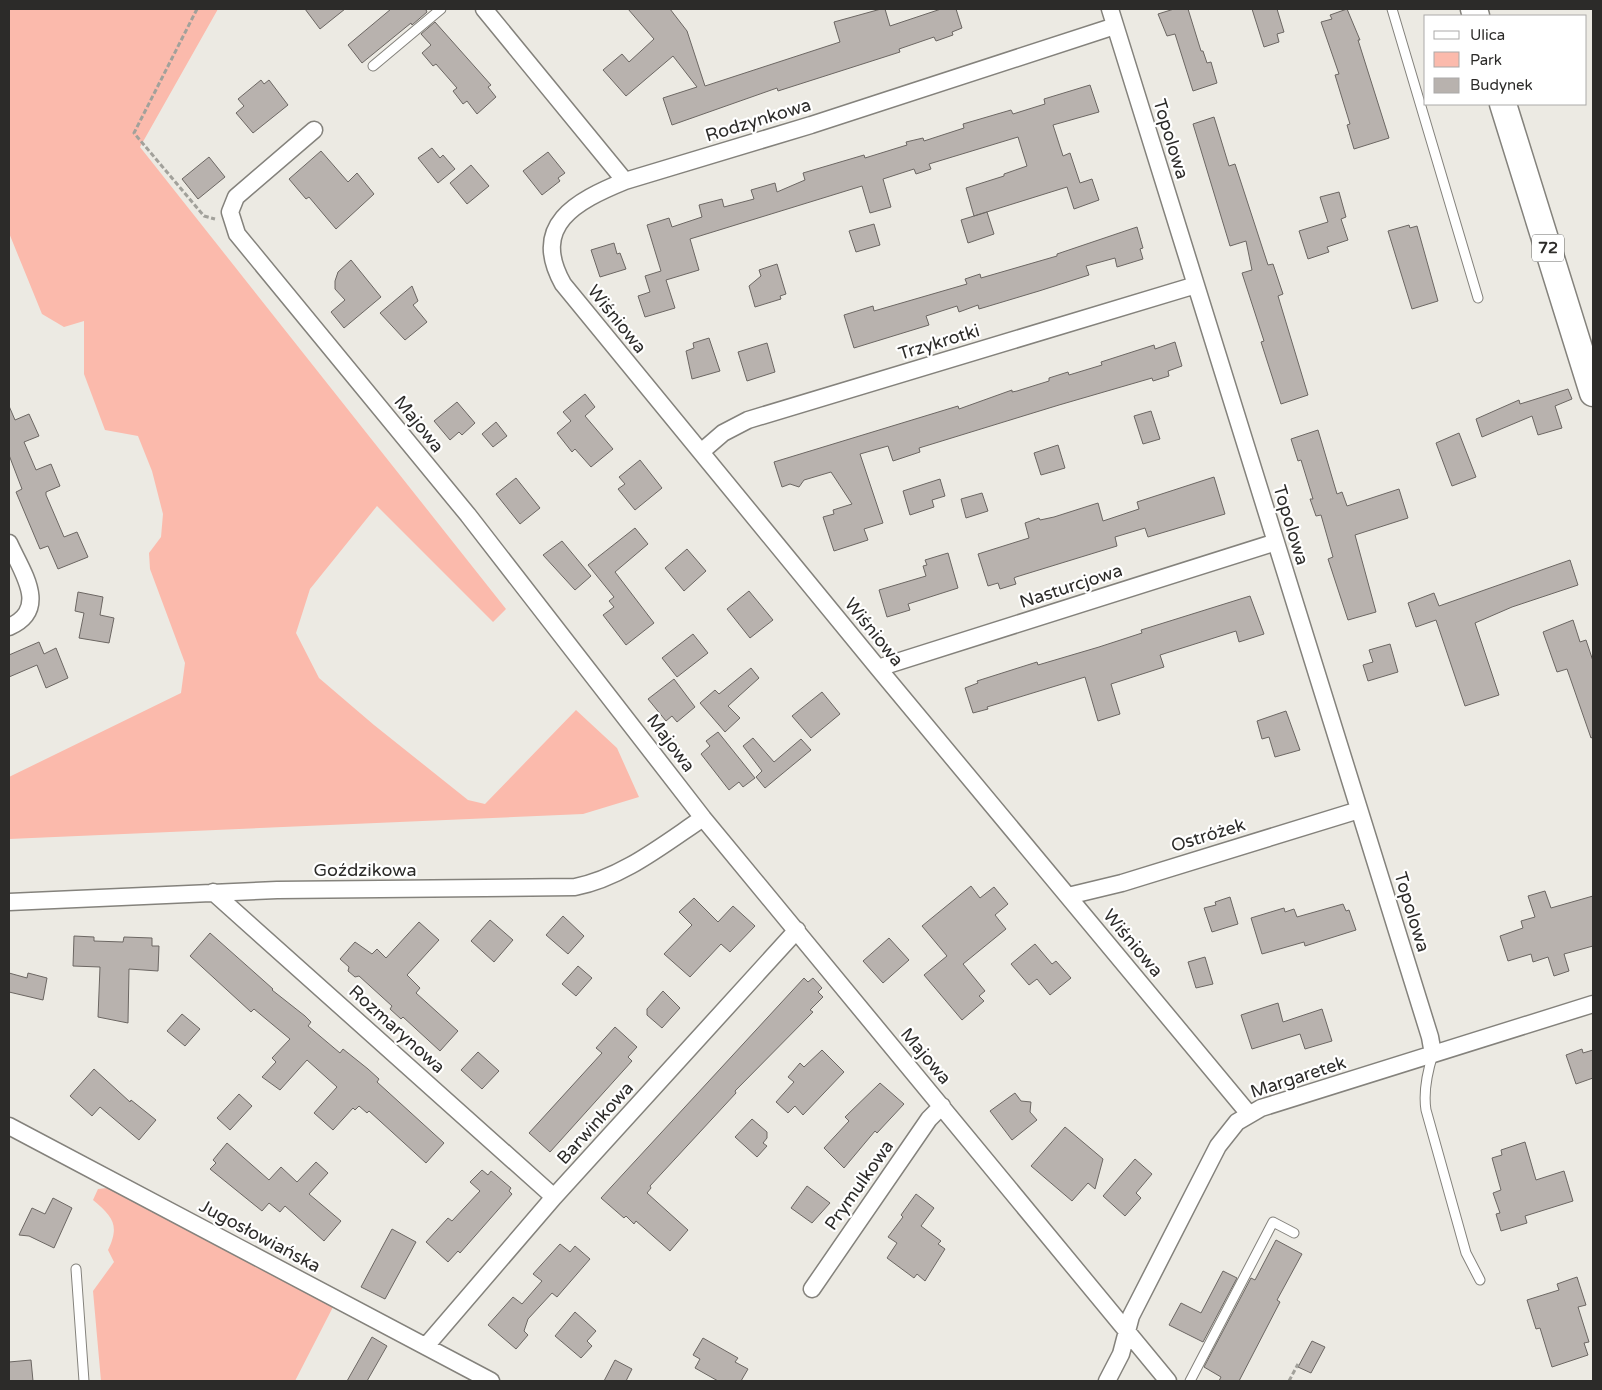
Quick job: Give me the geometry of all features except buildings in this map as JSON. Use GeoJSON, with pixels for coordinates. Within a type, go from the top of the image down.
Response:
{"type":"FeatureCollection","features":[{"type":"Feature","properties":{"kind":"main road","name":"72"},"geometry":{"type":"LineString","coordinates":[[1503,105],[1593,393]]}},
{"type":"Feature","properties":{"kind":"street"},"geometry":{"type":"LineString","coordinates":[[484,9],[625,182]]}},
{"type":"Feature","properties":{"kind":"street","name":"Topolowa"},"geometry":{"type":"LineString","coordinates":[[1110,9],[1430,1037],[1433,1054]]}},
{"type":"Feature","properties":{"kind":"street","name":"Rodzynkowa"},"geometry":{"type":"LineString","coordinates":[[625,182],[811,125],[1115,26]]}},
{"type":"Feature","properties":{"kind":"street"},"geometry":{"type":"LineString","coordinates":[[233,224],[230,212],[236,197],[314,130]]}},
{"type":"Feature","properties":{"kind":"street","name":"Wiśniowa"},"geometry":{"type":"LineString","coordinates":[[625,182],[587,198],[572,209],[555,228],[552,240],[555,269],[563,284],[878,668],[1249,1114]]}},
{"type":"Feature","properties":{"kind":"street","name":"Majowa"},"geometry":{"type":"LineString","coordinates":[[233,224],[237,234],[550,619],[703,818],[1168,1381]]}},
{"type":"Feature","properties":{"kind":"street","name":"Trzykrotki"},"geometry":{"type":"LineString","coordinates":[[700,452],[723,433],[748,420],[1196,285]]}},
{"type":"Feature","properties":{"kind":"street","name":"Nasturcjowa"},"geometry":{"type":"LineString","coordinates":[[878,668],[1276,542]]}},
{"type":"Feature","properties":{"kind":"street"},"geometry":{"type":"LineString","coordinates":[[9,543],[31,595],[27,615],[21,621],[9,627]]}},
{"type":"Feature","properties":{"kind":"street","name":"Ostróżek"},"geometry":{"type":"LineString","coordinates":[[1068,896],[1122,883],[1359,810]]}},
{"type":"Feature","properties":{"kind":"street","name":"Goździkowa"},"geometry":{"type":"LineString","coordinates":[[9,902],[213,892],[575,887],[594,884],[618,872],[703,818]]}},
{"type":"Feature","properties":{"kind":"street","name":"Rozmarynowa"},"geometry":{"type":"LineString","coordinates":[[213,892],[554,1197]]}},
{"type":"Feature","properties":{"kind":"street","name":"Barwinkowa"},"geometry":{"type":"LineString","coordinates":[[426,1346],[554,1197],[797,930]]}},
{"type":"Feature","properties":{"kind":"street","name":"Margaretek"},"geometry":{"type":"LineString","coordinates":[[1107,1381],[1121,1354],[1131,1316],[1218,1146],[1226,1133],[1249,1114],[1593,1004]]}},
{"type":"Feature","properties":{"kind":"street","name":"Prymulkowa"},"geometry":{"type":"LineString","coordinates":[[812,1289],[929,1119],[942,1106]]}},
{"type":"Feature","properties":{"kind":"street","name":"Jugosłowiańska"},"geometry":{"type":"LineString","coordinates":[[9,1126],[491,1381]]}},
{"type":"Feature","properties":{"kind":"lane"},"geometry":{"type":"LineString","coordinates":[[373,66],[441,9]]}},
{"type":"Feature","properties":{"kind":"lane"},"geometry":{"type":"LineString","coordinates":[[1392,9],[1478,298]]}},
{"type":"Feature","properties":{"kind":"lane"},"geometry":{"type":"LineString","coordinates":[[1433,1054],[1427,1074],[1424,1099],[1426,1110],[1466,1253],[1480,1280]]}},
{"type":"Feature","properties":{"kind":"lane"},"geometry":{"type":"LineString","coordinates":[[1190,1381],[1273,1222],[1294,1233]]}},
{"type":"Feature","properties":{"kind":"lane"},"geometry":{"type":"LineString","coordinates":[[76,1269],[84,1381]]}},
{"type":"Feature","properties":{"kind":"path"},"geometry":{"type":"LineString","coordinates":[[197,9],[134,133],[204,216],[233,224]]}},
{"type":"Feature","properties":{"kind":"path"},"geometry":{"type":"LineString","coordinates":[[1289,1381],[1298,1364]]}},
{"type":"Feature","properties":{"kind":"green space"},"geometry":{"type":"Polygon","coordinates":[[[9,9],[218,9],[140,147],[506,609],[493,622],[377,506],[310,589],[296,633],[319,678],[374,725],[468,800],[485,804],[576,710],[617,748],[639,797],[583,814],[9,839],[9,777],[181,693],[185,663],[150,569],[149,553],[161,537],[163,514],[152,471],[138,436],[105,430],[84,374],[84,321],[64,327],[42,314],[9,233],[9,9]]]}},
{"type":"Feature","properties":{"kind":"green space"},"geometry":{"type":"Polygon","coordinates":[[[107,1188],[333,1307],[295,1381],[101,1381],[93,1291],[114,1262],[108,1250],[114,1234],[114,1228],[110,1217],[93,1200],[98,1189],[107,1188]]]}}]}
